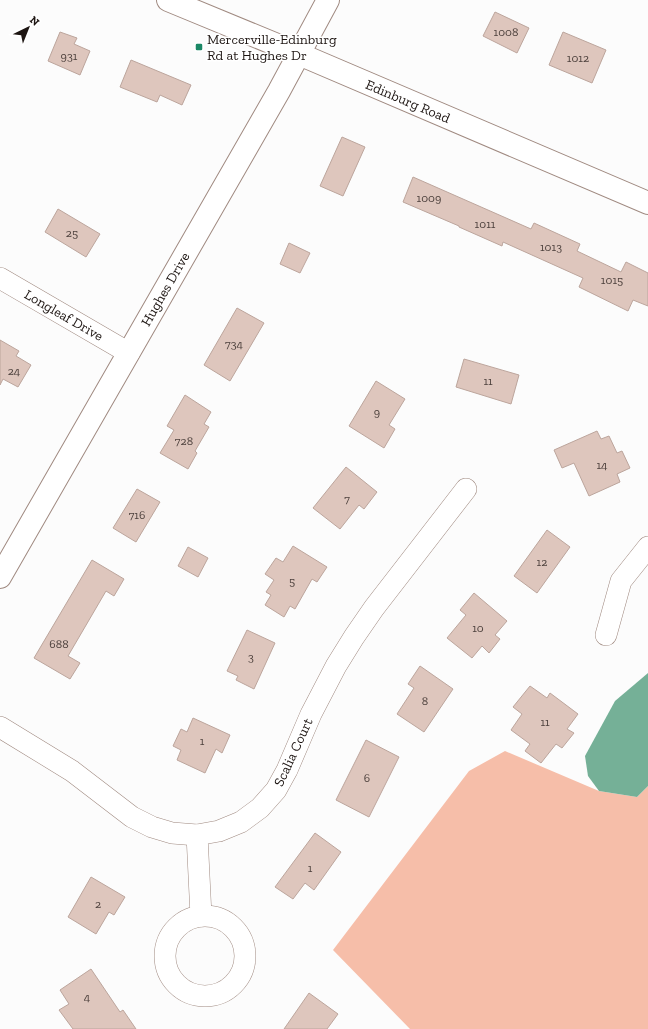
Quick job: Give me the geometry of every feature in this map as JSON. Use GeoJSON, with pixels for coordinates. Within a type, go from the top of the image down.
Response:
{"type":"FeatureCollection","features":[{"type":"Feature","properties":{"kind":"street","name":"Edinburg Road"},"geometry":{"type":"LineString","coordinates":[[168,0],[299,54],[648,203]]}},
{"type":"Feature","properties":{"kind":"street","name":"Hughes Drive"},"geometry":{"type":"LineString","coordinates":[[0,576],[280,91],[328,0]]}},
{"type":"Feature","properties":{"kind":"street","name":"Longleaf Drive"},"geometry":{"type":"LineString","coordinates":[[0,278],[129,353]]}},
{"type":"Feature","properties":{"kind":"street","name":"Scalia Court"},"geometry":{"type":"LineString","coordinates":[[0,727],[72,771],[132,817],[152,828],[172,833],[197,835],[219,831],[241,822],[260,808],[276,790],[287,770],[311,714],[336,666],[354,637],[374,608],[466,489]]}},
{"type":"Feature","properties":{"kind":"street"},"geometry":{"type":"LineString","coordinates":[[606,635],[621,581],[648,547]]}},
{"type":"Feature","properties":{"kind":"street"},"geometry":{"type":"LineString","coordinates":[[197,835],[201,916]]}},
{"type":"Feature","properties":{"kind":"shaded area"},"geometry":{"type":"Polygon","coordinates":[[[648,673],[648,786],[637,797],[599,791],[588,776],[585,756],[615,701],[648,673]]]}},
{"type":"Feature","properties":{"kind":"shaded area"},"geometry":{"type":"Polygon","coordinates":[[[505,751],[599,791],[637,797],[648,786],[648,1029],[410,1029],[333,950],[469,771],[505,751]]]}},
{"type":"Feature","properties":{"kind":"building"},"geometry":{"type":"Polygon","coordinates":[[[495,12],[529,28],[517,53],[483,36],[495,12]]]}},
{"type":"Feature","properties":{"kind":"building"},"geometry":{"type":"Polygon","coordinates":[[[60,32],[77,38],[74,44],[90,51],[80,75],[48,61],[60,32]]]}},
{"type":"Feature","properties":{"kind":"building"},"geometry":{"type":"Polygon","coordinates":[[[563,32],[606,50],[592,83],[549,65],[563,32]]]}},
{"type":"Feature","properties":{"kind":"building"},"geometry":{"type":"Polygon","coordinates":[[[131,60],[191,85],[182,105],[160,95],[157,102],[120,87],[131,60]]]}},
{"type":"Feature","properties":{"kind":"building"},"geometry":{"type":"Polygon","coordinates":[[[342,137],[365,147],[343,196],[320,186],[342,137]]]}},
{"type":"Feature","properties":{"kind":"building"},"geometry":{"type":"Polygon","coordinates":[[[413,177],[531,229],[534,223],[580,244],[577,251],[621,272],[626,262],[648,273],[648,306],[633,300],[628,311],[579,287],[583,278],[503,242],[502,246],[403,202],[413,177]]]}},
{"type":"Feature","properties":{"kind":"building"},"geometry":{"type":"Polygon","coordinates":[[[58,209],[100,234],[86,257],[45,232],[58,209]]]}},
{"type":"Feature","properties":{"kind":"building"},"geometry":{"type":"Polygon","coordinates":[[[289,243],[310,253],[300,273],[280,264],[289,243]]]}},
{"type":"Feature","properties":{"kind":"building"},"geometry":{"type":"Polygon","coordinates":[[[237,308],[264,323],[230,381],[204,365],[237,308]]]}},
{"type":"Feature","properties":{"kind":"building"},"geometry":{"type":"Polygon","coordinates":[[[0,340],[19,351],[16,356],[31,365],[18,387],[3,379],[0,385],[0,340]]]}},
{"type":"Feature","properties":{"kind":"building"},"geometry":{"type":"Polygon","coordinates":[[[464,359],[519,375],[511,404],[456,387],[464,359]]]}},
{"type":"Feature","properties":{"kind":"building"},"geometry":{"type":"Polygon","coordinates":[[[376,381],[405,399],[389,425],[395,429],[384,448],[349,426],[376,381]]]}},
{"type":"Feature","properties":{"kind":"building"},"geometry":{"type":"Polygon","coordinates":[[[185,395],[211,412],[204,424],[209,427],[195,451],[197,453],[188,469],[160,453],[174,430],[167,426],[185,395]]]}},
{"type":"Feature","properties":{"kind":"building"},"geometry":{"type":"Polygon","coordinates":[[[597,431],[601,439],[609,436],[617,453],[622,451],[630,468],[617,474],[620,482],[589,496],[574,463],[562,468],[554,450],[597,431]]]}},
{"type":"Feature","properties":{"kind":"building"},"geometry":{"type":"Polygon","coordinates":[[[346,467],[377,492],[364,509],[359,505],[340,529],[313,508],[346,467]]]}},
{"type":"Feature","properties":{"kind":"building"},"geometry":{"type":"Polygon","coordinates":[[[137,489],[160,502],[136,542],[113,528],[137,489]]]}},
{"type":"Feature","properties":{"kind":"building"},"geometry":{"type":"Polygon","coordinates":[[[547,530],[570,547],[537,593],[514,576],[547,530]]]}},
{"type":"Feature","properties":{"kind":"building"},"geometry":{"type":"Polygon","coordinates":[[[293,546],[327,567],[317,582],[312,579],[295,609],[290,606],[284,617],[265,605],[271,595],[266,592],[274,580],[265,574],[276,558],[283,562],[293,546]]]}},
{"type":"Feature","properties":{"kind":"building"},"geometry":{"type":"Polygon","coordinates":[[[188,547],[208,558],[198,577],[178,566],[188,547]]]}},
{"type":"Feature","properties":{"kind":"building"},"geometry":{"type":"Polygon","coordinates":[[[92,560],[124,579],[114,596],[106,591],[68,656],[80,663],[70,679],[34,658],[92,560]]]}},
{"type":"Feature","properties":{"kind":"building"},"geometry":{"type":"Polygon","coordinates":[[[474,593],[507,621],[495,635],[500,639],[489,653],[482,646],[472,658],[447,638],[466,615],[460,610],[474,593]]]}},
{"type":"Feature","properties":{"kind":"building"},"geometry":{"type":"Polygon","coordinates":[[[247,630],[275,643],[254,689],[236,680],[238,676],[227,671],[247,630]]]}},
{"type":"Feature","properties":{"kind":"building"},"geometry":{"type":"Polygon","coordinates":[[[420,666],[453,689],[424,732],[397,714],[414,688],[408,684],[420,666]]]}},
{"type":"Feature","properties":{"kind":"building"},"geometry":{"type":"Polygon","coordinates":[[[530,686],[547,698],[550,693],[578,714],[567,729],[574,733],[562,748],[556,744],[541,763],[525,751],[530,744],[511,730],[522,714],[513,707],[530,686]]]}},
{"type":"Feature","properties":{"kind":"building"},"geometry":{"type":"Polygon","coordinates":[[[193,718],[230,735],[222,753],[216,749],[205,773],[177,760],[181,750],[173,746],[181,729],[187,732],[193,718]]]}},
{"type":"Feature","properties":{"kind":"building"},"geometry":{"type":"Polygon","coordinates":[[[366,740],[399,757],[369,817],[336,800],[366,740]]]}},
{"type":"Feature","properties":{"kind":"building"},"geometry":{"type":"Polygon","coordinates":[[[315,833],[341,852],[314,890],[305,883],[293,899],[275,887],[315,833]]]}},
{"type":"Feature","properties":{"kind":"building"},"geometry":{"type":"Polygon","coordinates":[[[91,877],[125,897],[114,915],[109,912],[96,934],[68,917],[91,877]]]}},
{"type":"Feature","properties":{"kind":"building"},"geometry":{"type":"Polygon","coordinates":[[[91,969],[120,1012],[123,1010],[136,1029],[73,1029],[59,1010],[69,1004],[60,990],[91,969]]]}},
{"type":"Feature","properties":{"kind":"building"},"geometry":{"type":"Polygon","coordinates":[[[309,993],[338,1014],[327,1029],[284,1029],[309,993]]]}},
{"type":"Feature","properties":{"kind":"place","name":"Mercerville-Edinburg Rd at Hughes Dr"},"geometry":{"type":"Point","coordinates":[199,47]}}]}
